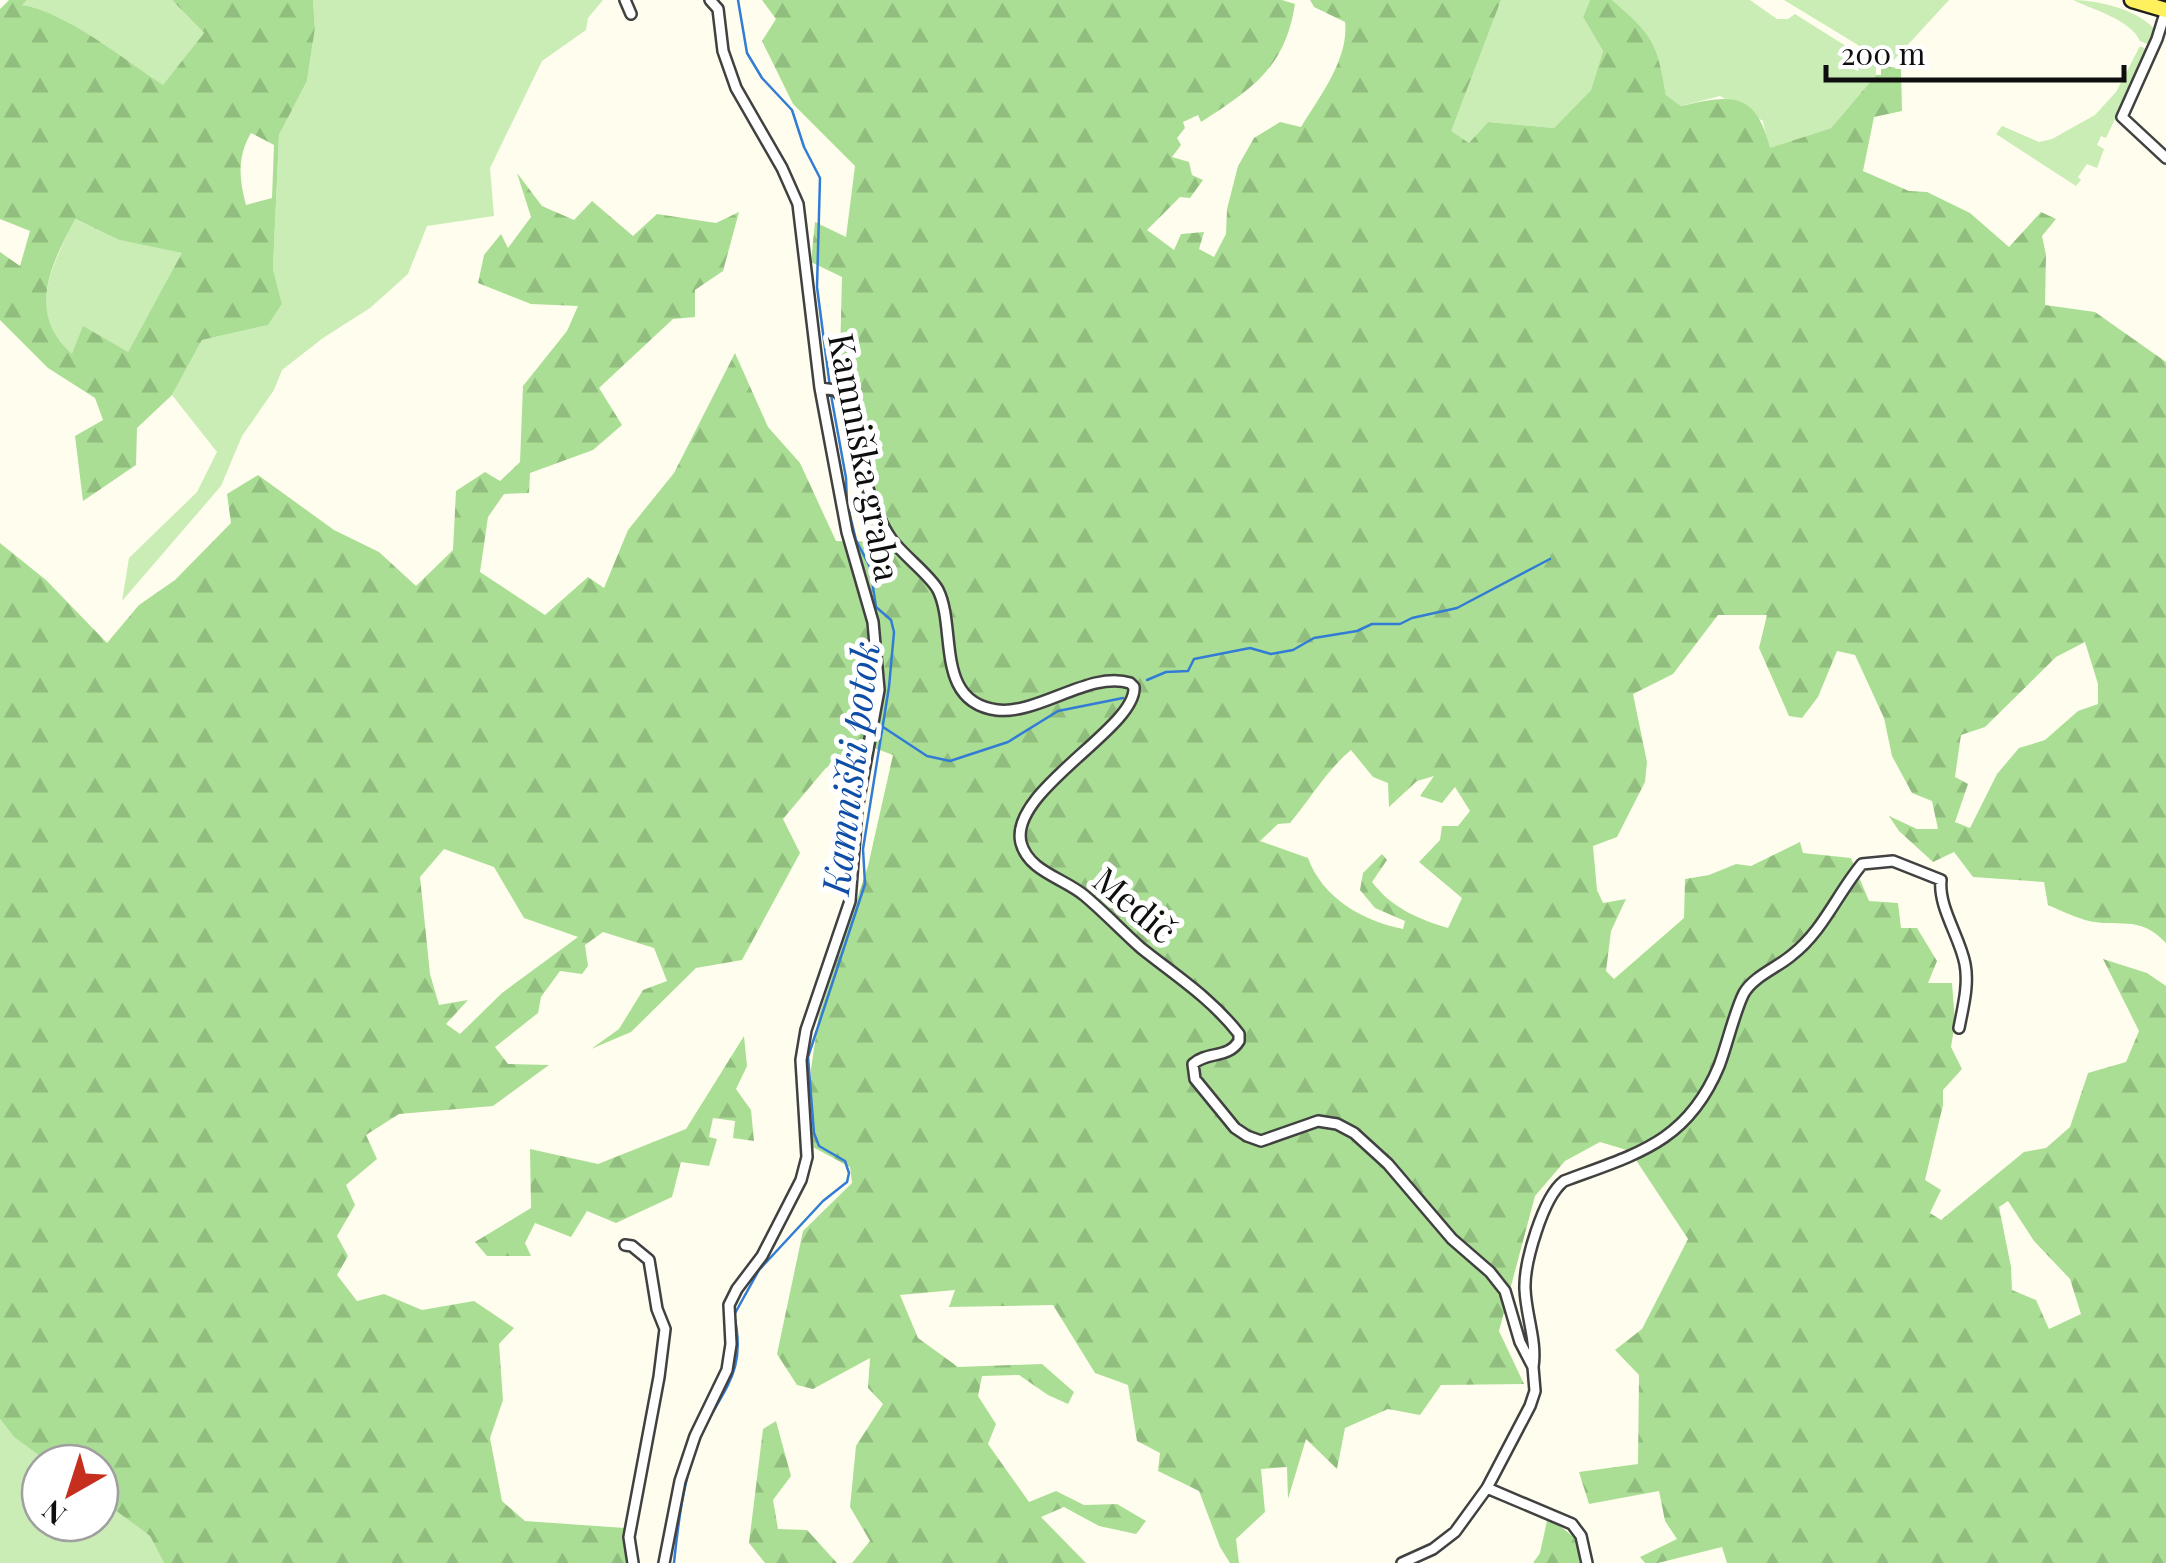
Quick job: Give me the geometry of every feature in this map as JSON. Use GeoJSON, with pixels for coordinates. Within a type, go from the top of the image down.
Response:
{"type":"FeatureCollection","features":[{"type":"Feature","properties":{"kind":"main road"},"geometry":{"type":"LineString","coordinates":[[2132,0],[2166,10]]}},
{"type":"Feature","properties":{"kind":"street"},"geometry":{"type":"LineString","coordinates":[[624,0],[631,14]]}},
{"type":"Feature","properties":{"kind":"street","name":"Kamniška graba"},"geometry":{"type":"LineString","coordinates":[[664,1563],[671,1516],[685,1466],[727,1370],[731,1344],[729,1305],[762,1256],[801,1180],[808,1157],[800,1060],[806,1030],[850,900],[858,809],[880,690],[873,622],[847,532],[798,204],[736,88],[724,50],[718,9],[710,0]]}},
{"type":"Feature","properties":{"kind":"street"},"geometry":{"type":"LineString","coordinates":[[2166,10],[2122,116],[2166,158]]}},
{"type":"Feature","properties":{"kind":"street","name":"Medič"},"geometry":{"type":"LineString","coordinates":[[828,389],[842,397],[881,523],[920,573],[936,585],[944,602],[947,651],[961,690],[980,705],[998,710],[1020,708],[1114,681],[1130,683],[1134,688],[1134,698],[1126,710],[1070,762],[1026,813],[1020,835],[1028,858],[1085,896],[1140,946],[1197,989],[1239,1034],[1236,1047],[1228,1053],[1198,1059],[1192,1072],[1235,1128],[1261,1140],[1318,1121],[1337,1124],[1354,1133],[1396,1172],[1452,1239],[1490,1272],[1504,1290],[1520,1342],[1533,1367]]}},
{"type":"Feature","properties":{"kind":"street"},"geometry":{"type":"LineString","coordinates":[[1402,1563],[1433,1550],[1455,1532],[1487,1488],[1530,1406],[1535,1391],[1536,1350],[1524,1286],[1545,1205],[1555,1188],[1644,1150],[1670,1136],[1686,1120],[1714,1077],[1742,997],[1751,983],[1793,954],[1817,931],[1862,864],[1893,860],[1941,880],[1940,892],[1966,968],[1960,1028]]}},
{"type":"Feature","properties":{"kind":"street"},"geometry":{"type":"LineString","coordinates":[[625,1245],[649,1260],[657,1309],[665,1330],[660,1377],[629,1537],[633,1563]]}},
{"type":"Feature","properties":{"kind":"street"},"geometry":{"type":"LineString","coordinates":[[1487,1488],[1572,1524],[1581,1536],[1587,1563]]}},
{"type":"Feature","properties":{"kind":"green space"},"geometry":{"type":"Polygon","coordinates":[[[9,0],[27,0],[22,5],[76,27],[163,85],[204,33],[172,0],[313,0],[315,28],[307,81],[279,135],[273,269],[282,304],[268,325],[202,340],[172,395],[137,428],[136,465],[83,501],[75,436],[103,420],[95,398],[48,368],[0,320],[0,252],[20,266],[30,231],[0,219],[0,9],[9,0]],[[251,133],[241,168],[246,205],[272,198],[274,145],[251,133]],[[75,219],[51,271],[46,305],[50,322],[72,354],[83,326],[128,352],[182,253],[119,240],[75,219]]]}},
{"type":"Feature","properties":{"kind":"green space"},"geometry":{"type":"Polygon","coordinates":[[[27,0],[172,0],[204,33],[163,86],[75,26],[21,5],[27,0]]]}},
{"type":"Feature","properties":{"kind":"green space"},"geometry":{"type":"Polygon","coordinates":[[[313,0],[603,0],[588,18],[586,30],[542,61],[490,168],[494,216],[427,226],[408,274],[370,308],[282,370],[274,390],[242,436],[221,486],[122,601],[129,558],[197,492],[217,452],[172,395],[202,340],[268,325],[282,304],[273,269],[279,135],[307,81],[315,28],[313,0]]]}},
{"type":"Feature","properties":{"kind":"green space"},"geometry":{"type":"Polygon","coordinates":[[[762,0],[1282,0],[1295,4],[1283,45],[1264,74],[1201,122],[1198,115],[1183,122],[1185,128],[1177,138],[1181,145],[1172,157],[1189,162],[1192,175],[1203,180],[1190,198],[1180,197],[1147,230],[1174,250],[1181,234],[1204,232],[1199,249],[1214,257],[1226,234],[1227,209],[1238,166],[1254,138],[1280,122],[1301,127],[1338,63],[1345,22],[1314,7],[1310,0],[1501,0],[1451,131],[1469,143],[1488,122],[1554,128],[1591,90],[1603,51],[1583,17],[1590,0],[1612,0],[1651,41],[1666,95],[1681,106],[1727,99],[1749,106],[1764,129],[1770,148],[1831,128],[1876,75],[1881,75],[1881,65],[1901,69],[1902,111],[1874,117],[1863,171],[1909,191],[1927,192],[1970,213],[2009,247],[2041,212],[2056,219],[2042,236],[2046,255],[2045,305],[2095,312],[2166,362],[2166,943],[2137,925],[2085,920],[2048,905],[2044,882],[1973,877],[1954,852],[1933,862],[1899,831],[1889,816],[1917,829],[1938,829],[1932,801],[1912,793],[1892,756],[1884,718],[1855,655],[1837,651],[1818,697],[1802,718],[1789,716],[1759,648],[1767,615],[1718,615],[1673,674],[1633,694],[1647,762],[1645,782],[1617,837],[1593,846],[1597,890],[1603,903],[1626,899],[1611,931],[1606,971],[1614,979],[1684,918],[1685,879],[1736,864],[1751,866],[1800,842],[1803,853],[1851,858],[1869,901],[1898,903],[1901,928],[1917,928],[1937,961],[1928,983],[1952,983],[1955,1022],[1951,1047],[1962,1069],[1943,1090],[1925,1180],[1941,1190],[1930,1213],[1941,1220],[2024,1152],[2046,1148],[2070,1127],[2088,1073],[2126,1062],[2139,1031],[2103,959],[2147,973],[2166,986],[2166,1563],[1727,1563],[1722,1547],[1645,1563],[1640,1557],[1677,1539],[1665,1521],[1659,1491],[1589,1504],[1579,1472],[1638,1464],[1639,1375],[1615,1350],[1642,1329],[1688,1239],[1630,1151],[1600,1142],[1565,1161],[1535,1196],[1499,1331],[1524,1384],[1441,1385],[1420,1415],[1388,1409],[1345,1428],[1337,1469],[1306,1439],[1288,1499],[1287,1467],[1261,1469],[1265,1512],[1236,1539],[1239,1563],[1230,1563],[1220,1547],[1199,1491],[1158,1471],[1160,1453],[1137,1441],[1128,1385],[1095,1373],[1053,1305],[949,1307],[955,1290],[900,1295],[918,1338],[958,1367],[1042,1364],[1074,1392],[1068,1404],[1019,1375],[982,1376],[978,1396],[996,1424],[988,1444],[1029,1502],[1056,1491],[1084,1505],[1117,1504],[1146,1521],[1136,1534],[1099,1526],[1064,1507],[1041,1517],[1086,1563],[852,1563],[870,1541],[850,1507],[856,1446],[883,1404],[868,1388],[870,1358],[813,1389],[797,1385],[777,1354],[803,1231],[852,1183],[850,1167],[811,1146],[811,1069],[819,1015],[868,866],[893,755],[858,742],[825,769],[783,819],[800,853],[742,960],[696,968],[631,1032],[591,1049],[619,1029],[643,990],[667,981],[654,948],[603,932],[585,945],[588,966],[582,974],[560,971],[541,997],[538,1013],[495,1047],[508,1064],[549,1065],[493,1106],[399,1114],[366,1135],[377,1159],[346,1185],[355,1205],[337,1236],[348,1256],[337,1275],[357,1301],[384,1294],[422,1310],[474,1301],[514,1328],[499,1344],[503,1400],[490,1438],[502,1501],[525,1521],[625,1528],[629,1563],[164,1563],[150,1536],[120,1514],[120,1443],[22,1443],[14,1437],[0,1419],[0,543],[46,580],[107,643],[139,605],[175,580],[231,523],[227,494],[258,475],[334,530],[379,552],[416,586],[453,550],[456,491],[485,472],[500,481],[520,462],[523,386],[567,331],[578,306],[531,304],[478,283],[484,255],[501,234],[508,248],[531,217],[517,173],[542,206],[574,220],[592,201],[633,236],[657,214],[716,223],[739,212],[723,271],[695,290],[695,317],[673,319],[599,388],[622,425],[593,450],[530,473],[529,493],[504,494],[488,517],[480,572],[545,615],[588,577],[604,588],[628,530],[674,473],[735,353],[768,427],[800,463],[836,541],[872,542],[855,465],[840,356],[842,277],[811,262],[815,222],[846,237],[855,166],[793,104],[762,41],[776,19],[762,0]],[[2085,642],[2056,657],[1985,727],[1961,735],[1955,777],[1968,784],[1955,822],[1970,828],[1997,774],[2019,748],[2045,740],[2078,711],[2098,704],[2098,684],[2085,642]],[[1351,750],[1290,823],[1278,824],[1260,841],[1308,858],[1323,884],[1345,905],[1373,920],[1403,929],[1405,921],[1375,908],[1360,890],[1363,873],[1382,854],[1387,860],[1372,882],[1380,891],[1406,911],[1448,928],[1462,898],[1419,862],[1440,840],[1442,826],[1458,826],[1470,811],[1455,787],[1442,803],[1420,796],[1434,776],[1417,781],[1389,807],[1388,783],[1373,777],[1351,750]],[[444,849],[420,877],[430,974],[439,1005],[468,1000],[446,1024],[460,1034],[502,993],[578,937],[524,918],[494,867],[444,849]],[[2008,1201],[1999,1207],[2012,1290],[2036,1300],[2049,1329],[2081,1314],[2070,1279],[2034,1241],[2008,1201]]]}},
{"type":"Feature","properties":{"kind":"green space"},"geometry":{"type":"Polygon","coordinates":[[[1501,0],[1590,0],[1583,17],[1603,51],[1591,90],[1554,128],[1488,122],[1469,143],[1450,131],[1501,0]]]}},
{"type":"Feature","properties":{"kind":"green space"},"geometry":{"type":"Polygon","coordinates":[[[1612,0],[1750,0],[1777,19],[1795,14],[1876,65],[1876,75],[1831,128],[1769,149],[1763,121],[1720,96],[1681,106],[1666,95],[1651,41],[1612,0]]]}},
{"type":"Feature","properties":{"kind":"green space"},"geometry":{"type":"Polygon","coordinates":[[[1784,0],[1949,0],[1892,62],[1881,65],[1858,45],[1784,0]]]}},
{"type":"Feature","properties":{"kind":"green space"},"geometry":{"type":"Polygon","coordinates":[[[2073,0],[2130,12],[2156,31],[2150,45],[2140,41],[2120,21],[2073,0]]]}},
{"type":"Feature","properties":{"kind":"green space"},"geometry":{"type":"Polygon","coordinates":[[[2140,46],[2148,50],[2106,138],[2101,136],[2097,145],[2104,149],[2097,168],[2087,164],[2076,186],[1996,134],[2002,126],[2039,142],[2095,115],[2116,92],[2140,46]]]}},
{"type":"Feature","properties":{"kind":"green space"},"geometry":{"type":"Polygon","coordinates":[[[74,219],[119,240],[183,253],[128,352],[73,355],[58,339],[50,322],[47,289],[74,219]]]}},
{"type":"Feature","properties":{"kind":"green space"},"geometry":{"type":"Polygon","coordinates":[[[744,1036],[747,1066],[736,1089],[751,1110],[754,1141],[733,1138],[735,1121],[713,1118],[709,1137],[717,1139],[709,1166],[681,1162],[672,1197],[616,1223],[587,1211],[571,1237],[535,1223],[525,1243],[531,1256],[487,1256],[475,1242],[531,1208],[530,1149],[598,1164],[686,1129],[744,1036]]]}},
{"type":"Feature","properties":{"kind":"green space"},"geometry":{"type":"Polygon","coordinates":[[[0,1419],[22,1443],[20,1543],[120,1543],[120,1514],[150,1536],[164,1563],[0,1563],[0,1419]]]}},
{"type":"Feature","properties":{"kind":"green space"},"geometry":{"type":"Polygon","coordinates":[[[776,1421],[791,1476],[773,1500],[778,1529],[807,1530],[837,1563],[765,1563],[749,1543],[763,1429],[776,1421]]]}},
{"type":"Feature","properties":{"kind":"green space"},"geometry":{"type":"Polygon","coordinates":[[[1548,1516],[1577,1540],[1580,1563],[1533,1563],[1540,1553],[1548,1516]]]}},
{"type":"Feature","properties":{"kind":"waterway","name":"Kamniški potok"},"geometry":{"type":"LineString","coordinates":[[738,0],[747,53],[762,78],[792,110],[820,178],[817,287],[830,387]]}},
{"type":"Feature","properties":{"kind":"waterway","name":"Kamniški potok"},"geometry":{"type":"LineString","coordinates":[[674,1563],[691,1461],[734,1371],[734,1315],[759,1270],[823,1201],[847,1182],[849,1173],[845,1161],[819,1146],[814,1133],[808,1057],[865,884],[863,849],[894,632],[891,620],[876,607],[870,567],[856,540],[831,395]]}},
{"type":"Feature","properties":{"kind":"waterway"},"geometry":{"type":"LineString","coordinates":[[1147,680],[1166,672],[1188,671],[1194,659],[1250,648],[1271,654],[1293,650],[1314,638],[1357,631],[1372,624],[1400,624],[1457,608],[1550,559]]}},
{"type":"Feature","properties":{"kind":"waterway"},"geometry":{"type":"LineString","coordinates":[[883,727],[927,756],[950,761],[1008,742],[1058,711],[1123,698]]}}]}
